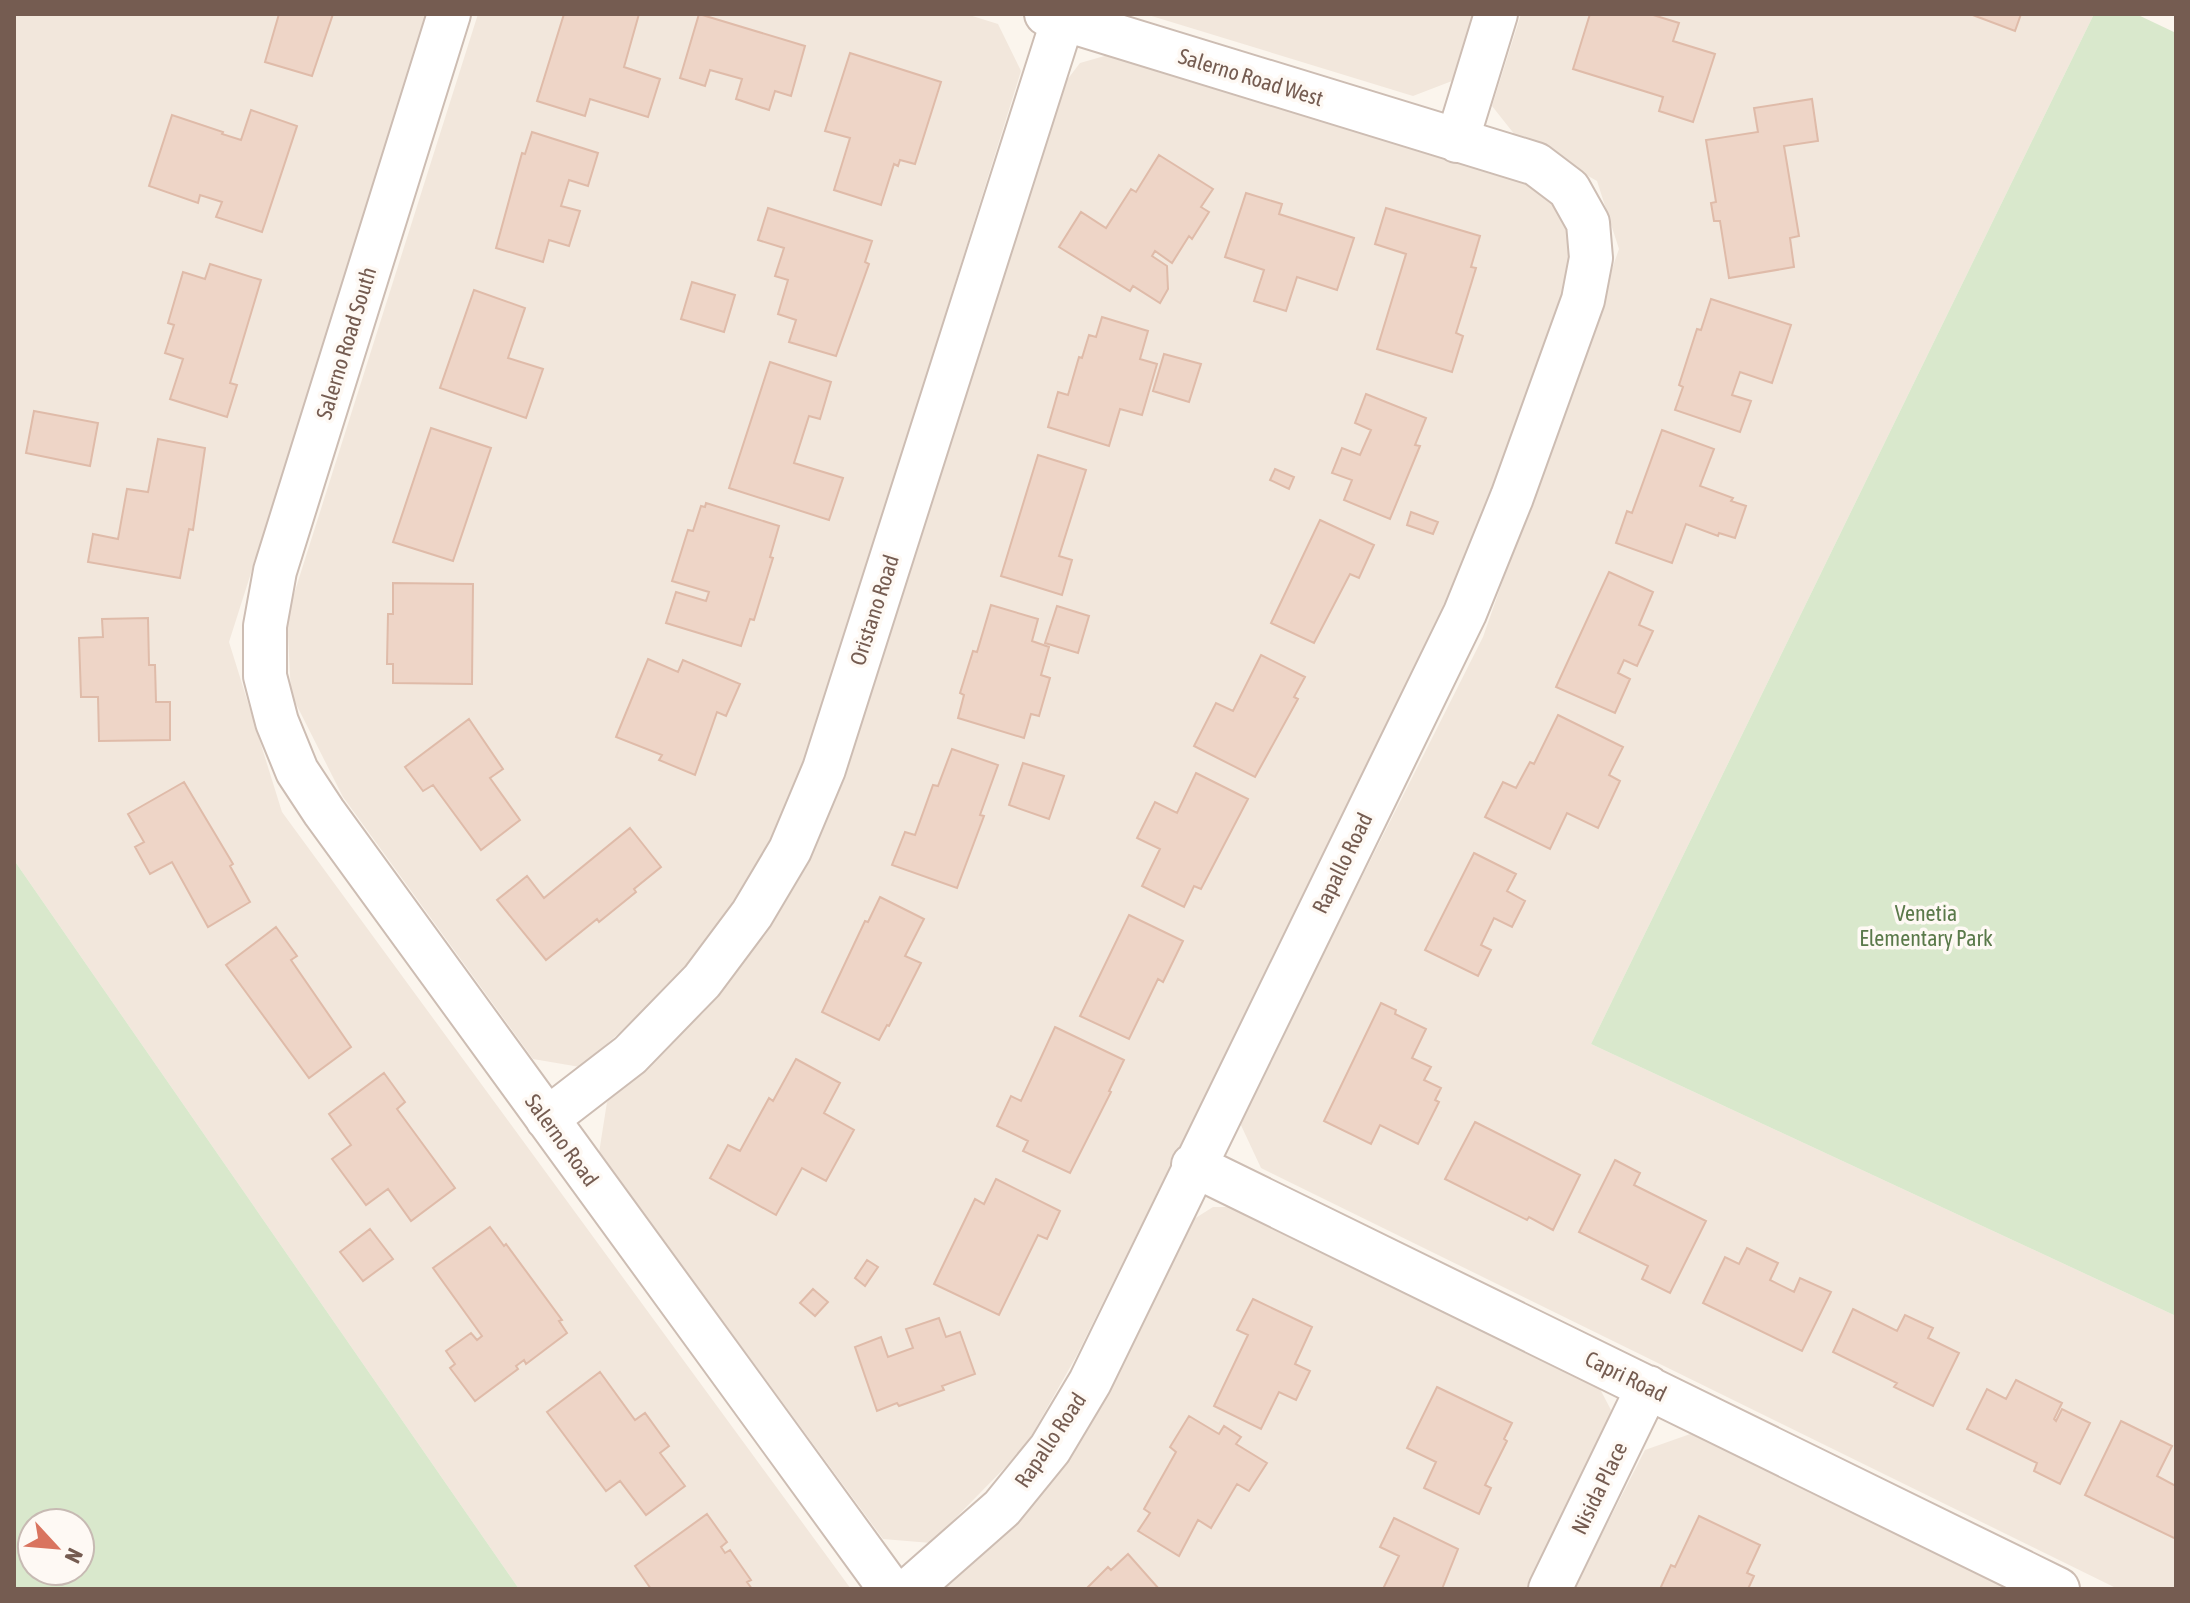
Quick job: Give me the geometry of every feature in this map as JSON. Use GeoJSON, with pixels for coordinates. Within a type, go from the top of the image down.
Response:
{"type":"FeatureCollection","features":[{"type":"Feature","properties":{"kind":"street","name":"Salerno Road South"},"geometry":{"type":"LineString","coordinates":[[265,676],[265,626],[275,571],[449,14]]}},
{"type":"Feature","properties":{"kind":"street"},"geometry":{"type":"LineString","coordinates":[[1457,141],[1496,14]]}},
{"type":"Feature","properties":{"kind":"street","name":"Salerno Road West"},"geometry":{"type":"LineString","coordinates":[[1055,17],[1457,141]]}},
{"type":"Feature","properties":{"kind":"street","name":"Oristano Road"},"geometry":{"type":"LineString","coordinates":[[547,1119],[630,1055],[702,981],[752,914],[790,850],[824,769],[1055,17]]}},
{"type":"Feature","properties":{"kind":"street","name":"Rapallo Road"},"geometry":{"type":"LineString","coordinates":[[910,1589],[1002,1508],[1050,1449],[1090,1382],[1193,1165],[1465,613],[1512,497],[1583,300],[1591,258],[1588,223],[1569,189],[1536,164],[1457,141]]}},
{"type":"Feature","properties":{"kind":"street","name":"Salerno Road"},"geometry":{"type":"LineString","coordinates":[[265,676],[277,722],[297,771],[890,1589]]}},
{"type":"Feature","properties":{"kind":"street","name":"Capri Road"},"geometry":{"type":"LineString","coordinates":[[1193,1165],[2058,1589]]}},
{"type":"Feature","properties":{"kind":"street","name":"Nisida Place"},"geometry":{"type":"LineString","coordinates":[[1550,1589],[1648,1387]]}},
{"type":"Feature","properties":{"kind":"shaded area"},"geometry":{"type":"Polygon","coordinates":[[[14,14],[429,14],[229,642],[282,812],[851,1589],[519,1589],[14,860],[14,14]]]}},
{"type":"Feature","properties":{"kind":"shaded area"},"geometry":{"type":"Polygon","coordinates":[[[478,14],[966,14],[998,24],[1021,71],[798,787],[733,909],[670,989],[580,1067],[533,1059],[343,797],[291,694],[287,616],[478,14]]]}},
{"type":"Feature","properties":{"kind":"shaded area"},"geometry":{"type":"Polygon","coordinates":[[[1145,14],[1475,14],[1452,81],[1413,96],[1145,14]]]}},
{"type":"Feature","properties":{"kind":"shaded area"},"geometry":{"type":"Polygon","coordinates":[[[1521,14],[2094,14],[1591,1044],[2176,1316],[2176,1589],[2118,1589],[1261,1168],[1239,1121],[1483,637],[1619,249],[1597,181],[1515,135],[1492,106],[1521,14]]]}},
{"type":"Feature","properties":{"kind":"shaded area"},"geometry":{"type":"Polygon","coordinates":[[[1115,53],[1539,187],[1566,222],[1570,277],[1512,448],[1450,600],[1077,1355],[1025,1447],[931,1543],[883,1539],[599,1153],[607,1102],[704,1012],[788,891],[1057,93],[1080,63],[1115,53]]]}},
{"type":"Feature","properties":{"kind":"shaded area"},"geometry":{"type":"Polygon","coordinates":[[[1213,1207],[1237,1207],[1568,1368],[1600,1389],[1611,1410],[1604,1440],[1531,1589],[947,1589],[950,1581],[1020,1518],[1087,1430],[1186,1224],[1213,1207]]]}},
{"type":"Feature","properties":{"kind":"shaded area"},"geometry":{"type":"Polygon","coordinates":[[[1693,1433],[2012,1589],[1574,1589],[1645,1450],[1693,1433]]]}},
{"type":"Feature","properties":{"kind":"green space","name":"Venetia Elementary Park"},"geometry":{"type":"Polygon","coordinates":[[[2094,14],[2136,14],[2176,33],[2176,1316],[1591,1044],[2094,14]]]}},
{"type":"Feature","properties":{"kind":"green space"},"geometry":{"type":"Polygon","coordinates":[[[14,860],[519,1589],[14,1589],[14,860]]]}},
{"type":"Feature","properties":{"kind":"building"},"geometry":{"type":"Polygon","coordinates":[[[279,14],[333,14],[312,76],[265,62],[279,14]]]}},
{"type":"Feature","properties":{"kind":"building"},"geometry":{"type":"Polygon","coordinates":[[[564,14],[639,14],[624,67],[660,79],[648,117],[590,99],[585,116],[537,101],[564,14]]]}},
{"type":"Feature","properties":{"kind":"building"},"geometry":{"type":"Polygon","coordinates":[[[699,14],[805,46],[791,96],[775,91],[769,110],[736,99],[742,79],[710,70],[705,86],[680,78],[699,14]]]}},
{"type":"Feature","properties":{"kind":"building"},"geometry":{"type":"Polygon","coordinates":[[[1590,14],[1650,14],[1679,23],[1673,41],[1715,54],[1693,122],[1659,111],[1663,97],[1573,69],[1590,14]]]}},
{"type":"Feature","properties":{"kind":"building"},"geometry":{"type":"Polygon","coordinates":[[[1970,14],[2021,14],[2015,31],[1970,14]]]}},
{"type":"Feature","properties":{"kind":"building"},"geometry":{"type":"Polygon","coordinates":[[[850,53],[941,82],[915,164],[900,160],[898,166],[894,164],[881,205],[834,190],[850,138],[825,131],[850,53]]]}},
{"type":"Feature","properties":{"kind":"building"},"geometry":{"type":"Polygon","coordinates":[[[1812,99],[1818,141],[1784,146],[1799,236],[1790,238],[1794,267],[1729,278],[1720,221],[1714,221],[1711,203],[1716,202],[1706,140],[1758,132],[1754,108],[1812,99]]]}},
{"type":"Feature","properties":{"kind":"building"},"geometry":{"type":"Polygon","coordinates":[[[251,110],[297,126],[262,232],[216,217],[222,202],[200,195],[198,203],[149,186],[172,115],[241,140],[251,110]]]}},
{"type":"Feature","properties":{"kind":"building"},"geometry":{"type":"Polygon","coordinates":[[[532,132],[598,153],[588,186],[569,180],[561,206],[580,211],[569,246],[549,240],[543,262],[496,248],[522,153],[525,154],[532,132]]]}},
{"type":"Feature","properties":{"kind":"building"},"geometry":{"type":"Polygon","coordinates":[[[1159,155],[1213,189],[1201,207],[1209,212],[1172,263],[1155,251],[1152,256],[1167,266],[1168,289],[1160,303],[1133,286],[1130,291],[1059,247],[1081,212],[1106,228],[1131,189],[1136,192],[1159,155]]]}},
{"type":"Feature","properties":{"kind":"building"},"geometry":{"type":"Polygon","coordinates":[[[1246,193],[1282,204],[1279,214],[1354,238],[1337,290],[1297,277],[1286,311],[1254,301],[1264,270],[1225,257],[1246,193]]]}},
{"type":"Feature","properties":{"kind":"building"},"geometry":{"type":"Polygon","coordinates":[[[768,208],[872,241],[865,262],[869,264],[836,356],[789,342],[796,320],[778,314],[788,280],[775,276],[784,248],[758,240],[768,208]]]}},
{"type":"Feature","properties":{"kind":"building"},"geometry":{"type":"Polygon","coordinates":[[[1386,208],[1480,236],[1471,267],[1476,268],[1456,333],[1463,336],[1452,372],[1377,349],[1406,254],[1375,244],[1386,208]]]}},
{"type":"Feature","properties":{"kind":"building"},"geometry":{"type":"Polygon","coordinates":[[[210,264],[261,280],[230,383],[237,385],[227,417],[170,399],[183,359],[165,353],[174,325],[168,323],[183,272],[205,279],[210,264]]]}},
{"type":"Feature","properties":{"kind":"building"},"geometry":{"type":"Polygon","coordinates":[[[692,282],[735,295],[724,332],[681,319],[692,282]]]}},
{"type":"Feature","properties":{"kind":"building"},"geometry":{"type":"Polygon","coordinates":[[[474,290],[525,308],[508,358],[543,369],[526,418],[440,388],[474,290]]]}},
{"type":"Feature","properties":{"kind":"building"},"geometry":{"type":"Polygon","coordinates":[[[1711,299],[1791,325],[1772,383],[1740,372],[1732,395],[1751,401],[1740,432],[1675,410],[1683,387],[1679,385],[1697,329],[1701,330],[1711,299]]]}},
{"type":"Feature","properties":{"kind":"building"},"geometry":{"type":"Polygon","coordinates":[[[1102,317],[1148,331],[1140,359],[1157,364],[1142,415],[1120,409],[1109,446],[1048,427],[1058,392],[1068,395],[1079,357],[1082,358],[1089,335],[1096,337],[1102,317]]]}},
{"type":"Feature","properties":{"kind":"building"},"geometry":{"type":"Polygon","coordinates":[[[1164,354],[1201,364],[1189,402],[1153,391],[1164,354]]]}},
{"type":"Feature","properties":{"kind":"building"},"geometry":{"type":"Polygon","coordinates":[[[770,362],[831,382],[820,419],[809,416],[794,463],[843,478],[829,520],[729,488],[770,362]]]}},
{"type":"Feature","properties":{"kind":"building"},"geometry":{"type":"Polygon","coordinates":[[[1366,394],[1426,418],[1415,445],[1420,446],[1390,519],[1344,500],[1352,480],[1332,473],[1342,448],[1360,455],[1371,430],[1355,423],[1366,394]]]}},
{"type":"Feature","properties":{"kind":"building"},"geometry":{"type":"Polygon","coordinates":[[[34,411],[98,423],[90,466],[26,453],[34,411]]]}},
{"type":"Feature","properties":{"kind":"building"},"geometry":{"type":"Polygon","coordinates":[[[431,428],[491,448],[453,561],[393,542],[431,428]]]}},
{"type":"Feature","properties":{"kind":"building"},"geometry":{"type":"Polygon","coordinates":[[[1662,430],[1714,449],[1700,486],[1746,506],[1735,538],[1719,533],[1718,536],[1686,524],[1672,563],[1616,543],[1627,511],[1632,513],[1662,430]]]}},
{"type":"Feature","properties":{"kind":"building"},"geometry":{"type":"Polygon","coordinates":[[[158,439],[205,448],[193,530],[189,529],[180,578],[88,562],[93,534],[118,539],[127,489],[148,492],[158,439]]]}},
{"type":"Feature","properties":{"kind":"building"},"geometry":{"type":"Polygon","coordinates":[[[1038,455],[1086,470],[1059,556],[1072,560],[1062,595],[1001,576],[1038,455]]]}},
{"type":"Feature","properties":{"kind":"building"},"geometry":{"type":"Polygon","coordinates":[[[1275,469],[1294,477],[1289,489],[1270,480],[1275,469]]]}},
{"type":"Feature","properties":{"kind":"building"},"geometry":{"type":"Polygon","coordinates":[[[706,503],[779,526],[770,557],[773,558],[754,620],[750,619],[741,646],[666,623],[676,592],[706,601],[709,592],[672,581],[688,530],[693,531],[701,506],[705,507],[706,503]]]}},
{"type":"Feature","properties":{"kind":"building"},"geometry":{"type":"Polygon","coordinates":[[[1411,512],[1438,522],[1433,534],[1407,525],[1411,512]]]}},
{"type":"Feature","properties":{"kind":"building"},"geometry":{"type":"Polygon","coordinates":[[[1320,520],[1374,545],[1359,578],[1350,574],[1314,643],[1271,623],[1320,520]]]}},
{"type":"Feature","properties":{"kind":"building"},"geometry":{"type":"Polygon","coordinates":[[[1609,572],[1653,592],[1639,625],[1653,631],[1637,666],[1624,660],[1618,673],[1630,679],[1615,713],[1556,687],[1609,572]]]}},
{"type":"Feature","properties":{"kind":"building"},"geometry":{"type":"Polygon","coordinates":[[[393,583],[473,584],[472,684],[393,683],[393,664],[387,664],[388,614],[393,614],[393,583]]]}},
{"type":"Feature","properties":{"kind":"building"},"geometry":{"type":"Polygon","coordinates":[[[991,605],[1038,619],[1032,641],[1049,647],[1041,675],[1050,678],[1039,716],[1031,714],[1024,738],[958,718],[964,695],[960,693],[973,651],[977,652],[991,605]]]}},
{"type":"Feature","properties":{"kind":"building"},"geometry":{"type":"Polygon","coordinates":[[[1057,606],[1089,616],[1078,653],[1045,643],[1057,606]]]}},
{"type":"Feature","properties":{"kind":"building"},"geometry":{"type":"Polygon","coordinates":[[[148,618],[149,665],[155,665],[156,702],[170,702],[170,740],[99,741],[98,697],[81,697],[79,638],[103,637],[102,619],[148,618]]]}},
{"type":"Feature","properties":{"kind":"building"},"geometry":{"type":"Polygon","coordinates":[[[1261,655],[1305,677],[1294,697],[1298,699],[1255,777],[1194,746],[1216,703],[1233,711],[1261,655]]]}},
{"type":"Feature","properties":{"kind":"building"},"geometry":{"type":"Polygon","coordinates":[[[648,659],[678,672],[683,660],[740,684],[726,716],[717,712],[695,775],[659,760],[662,755],[616,737],[648,659]]]}},
{"type":"Feature","properties":{"kind":"building"},"geometry":{"type":"Polygon","coordinates":[[[1558,715],[1623,747],[1609,775],[1620,781],[1598,828],[1567,813],[1550,849],[1485,817],[1503,782],[1516,788],[1530,762],[1534,764],[1558,715]]]}},
{"type":"Feature","properties":{"kind":"building"},"geometry":{"type":"Polygon","coordinates":[[[469,719],[503,769],[490,778],[520,820],[481,850],[433,785],[423,791],[405,767],[469,719]]]}},
{"type":"Feature","properties":{"kind":"building"},"geometry":{"type":"Polygon","coordinates":[[[952,749],[998,765],[980,815],[984,816],[957,888],[892,865],[905,832],[915,835],[933,785],[938,786],[952,749]]]}},
{"type":"Feature","properties":{"kind":"building"},"geometry":{"type":"Polygon","coordinates":[[[1023,763],[1064,776],[1049,819],[1009,805],[1023,763]]]}},
{"type":"Feature","properties":{"kind":"building"},"geometry":{"type":"Polygon","coordinates":[[[1196,773],[1248,799],[1201,889],[1194,886],[1184,907],[1142,886],[1160,849],[1137,838],[1155,802],[1177,813],[1196,773]]]}},
{"type":"Feature","properties":{"kind":"building"},"geometry":{"type":"Polygon","coordinates":[[[184,782],[233,864],[230,866],[250,902],[208,927],[172,862],[150,874],[135,847],[144,842],[128,814],[184,782]]]}},
{"type":"Feature","properties":{"kind":"building"},"geometry":{"type":"Polygon","coordinates":[[[630,828],[661,867],[599,922],[597,919],[546,960],[497,900],[527,876],[544,898],[630,828]]]}},
{"type":"Feature","properties":{"kind":"building"},"geometry":{"type":"Polygon","coordinates":[[[1474,853],[1516,874],[1507,891],[1525,901],[1512,927],[1494,918],[1481,945],[1491,950],[1478,976],[1425,950],[1474,853]]]}},
{"type":"Feature","properties":{"kind":"building"},"geometry":{"type":"Polygon","coordinates":[[[880,897],[924,919],[905,956],[921,963],[879,1040],[822,1012],[865,921],[868,922],[880,897]]]}},
{"type":"Feature","properties":{"kind":"building"},"geometry":{"type":"Polygon","coordinates":[[[1129,915],[1183,941],[1163,982],[1158,979],[1129,1039],[1080,1016],[1129,915]]]}},
{"type":"Feature","properties":{"kind":"building"},"geometry":{"type":"Polygon","coordinates":[[[276,927],[297,956],[291,960],[351,1047],[309,1078],[226,965],[276,927]]]}},
{"type":"Feature","properties":{"kind":"building"},"geometry":{"type":"Polygon","coordinates":[[[1381,1003],[1396,1010],[1395,1014],[1426,1029],[1412,1058],[1431,1067],[1424,1080],[1441,1088],[1435,1100],[1439,1102],[1418,1144],[1380,1125],[1371,1144],[1324,1121],[1381,1003]]]}},
{"type":"Feature","properties":{"kind":"building"},"geometry":{"type":"Polygon","coordinates":[[[1055,1027],[1124,1060],[1070,1173],[1023,1151],[1028,1141],[997,1126],[1011,1096],[1021,1101],[1055,1027]]]}},
{"type":"Feature","properties":{"kind":"building"},"geometry":{"type":"Polygon","coordinates":[[[796,1059],[840,1083],[824,1113],[854,1130],[826,1181],[802,1168],[776,1215],[710,1178],[728,1145],[740,1151],[769,1098],[773,1101],[796,1059]]]}},
{"type":"Feature","properties":{"kind":"building"},"geometry":{"type":"Polygon","coordinates":[[[384,1073],[405,1102],[397,1109],[455,1188],[411,1221],[388,1189],[366,1205],[332,1159],[351,1145],[329,1114],[384,1073]]]}},
{"type":"Feature","properties":{"kind":"building"},"geometry":{"type":"Polygon","coordinates":[[[1475,1122],[1580,1175],[1553,1230],[1445,1179],[1475,1122]]]}},
{"type":"Feature","properties":{"kind":"building"},"geometry":{"type":"Polygon","coordinates":[[[1615,1160],[1640,1173],[1634,1185],[1706,1221],[1670,1293],[1642,1279],[1648,1266],[1579,1232],[1615,1160]]]}},
{"type":"Feature","properties":{"kind":"building"},"geometry":{"type":"Polygon","coordinates":[[[996,1179],[1060,1211],[1047,1239],[1038,1235],[999,1315],[934,1284],[975,1199],[984,1204],[996,1179]]]}},
{"type":"Feature","properties":{"kind":"building"},"geometry":{"type":"Polygon","coordinates":[[[490,1227],[562,1320],[559,1321],[567,1333],[526,1364],[524,1360],[516,1366],[518,1369],[475,1401],[450,1368],[455,1364],[446,1351],[471,1333],[477,1340],[482,1336],[433,1268],[490,1227]]]}},
{"type":"Feature","properties":{"kind":"building"},"geometry":{"type":"Polygon","coordinates":[[[370,1229],[393,1259],[363,1281],[340,1252],[370,1229]]]}},
{"type":"Feature","properties":{"kind":"building"},"geometry":{"type":"Polygon","coordinates":[[[1747,1248],[1778,1263],[1770,1280],[1794,1292],[1800,1278],[1831,1292],[1802,1351],[1703,1303],[1725,1257],[1739,1264],[1747,1248]]]}},
{"type":"Feature","properties":{"kind":"building"},"geometry":{"type":"Polygon","coordinates":[[[867,1260],[878,1267],[865,1286],[855,1278],[867,1260]]]}},
{"type":"Feature","properties":{"kind":"building"},"geometry":{"type":"Polygon","coordinates":[[[813,1289],[828,1302],[815,1316],[800,1303],[813,1289]]]}},
{"type":"Feature","properties":{"kind":"building"},"geometry":{"type":"Polygon","coordinates":[[[1253,1299],[1312,1327],[1295,1364],[1310,1371],[1296,1400],[1279,1392],[1261,1429],[1214,1406],[1248,1335],[1237,1330],[1253,1299]]]}},
{"type":"Feature","properties":{"kind":"building"},"geometry":{"type":"Polygon","coordinates":[[[1853,1309],[1897,1331],[1905,1315],[1933,1328],[1928,1338],[1959,1353],[1933,1406],[1894,1387],[1897,1383],[1833,1352],[1853,1309]]]}},
{"type":"Feature","properties":{"kind":"building"},"geometry":{"type":"Polygon","coordinates":[[[939,1318],[946,1337],[960,1332],[975,1374],[942,1386],[944,1390],[877,1411],[855,1347],[881,1337],[888,1357],[913,1348],[906,1329],[939,1318]]]}},
{"type":"Feature","properties":{"kind":"building"},"geometry":{"type":"Polygon","coordinates":[[[600,1372],[635,1420],[645,1413],[669,1446],[660,1453],[685,1486],[646,1515],[620,1481],[606,1491],[547,1412],[600,1372]]]}},
{"type":"Feature","properties":{"kind":"building"},"geometry":{"type":"Polygon","coordinates":[[[2016,1380],[2062,1403],[2054,1419],[2056,1421],[2062,1409],[2090,1423],[2060,1484],[2034,1471],[2037,1463],[1967,1429],[1987,1389],[2006,1399],[2016,1380]]]}},
{"type":"Feature","properties":{"kind":"building"},"geometry":{"type":"Polygon","coordinates":[[[1437,1387],[1512,1423],[1504,1439],[1507,1441],[1485,1485],[1491,1488],[1479,1514],[1424,1488],[1436,1462],[1407,1448],[1437,1387]]]}},
{"type":"Feature","properties":{"kind":"building"},"geometry":{"type":"Polygon","coordinates":[[[1189,1416],[1219,1434],[1224,1426],[1241,1437],[1236,1444],[1267,1463],[1249,1491],[1237,1484],[1211,1528],[1198,1520],[1179,1556],[1138,1531],[1150,1513],[1144,1509],[1176,1452],[1170,1447],[1189,1416]]]}},
{"type":"Feature","properties":{"kind":"building"},"geometry":{"type":"Polygon","coordinates":[[[2121,1421],[2172,1446],[2157,1476],[2176,1486],[2176,1539],[2085,1495],[2121,1421]]]}},
{"type":"Feature","properties":{"kind":"building"},"geometry":{"type":"Polygon","coordinates":[[[707,1514],[727,1542],[721,1547],[725,1553],[730,1550],[751,1580],[747,1582],[752,1589],[651,1589],[635,1566],[707,1514]]]}},
{"type":"Feature","properties":{"kind":"building"},"geometry":{"type":"Polygon","coordinates":[[[1699,1516],[1760,1545],[1747,1573],[1754,1576],[1748,1589],[1660,1589],[1671,1565],[1675,1567],[1699,1516]]]}},
{"type":"Feature","properties":{"kind":"building"},"geometry":{"type":"Polygon","coordinates":[[[1394,1518],[1458,1549],[1442,1589],[1383,1589],[1399,1556],[1380,1547],[1394,1518]]]}},
{"type":"Feature","properties":{"kind":"building"},"geometry":{"type":"Polygon","coordinates":[[[1128,1554],[1159,1589],[1086,1589],[1108,1567],[1111,1570],[1128,1554]]]}}]}
